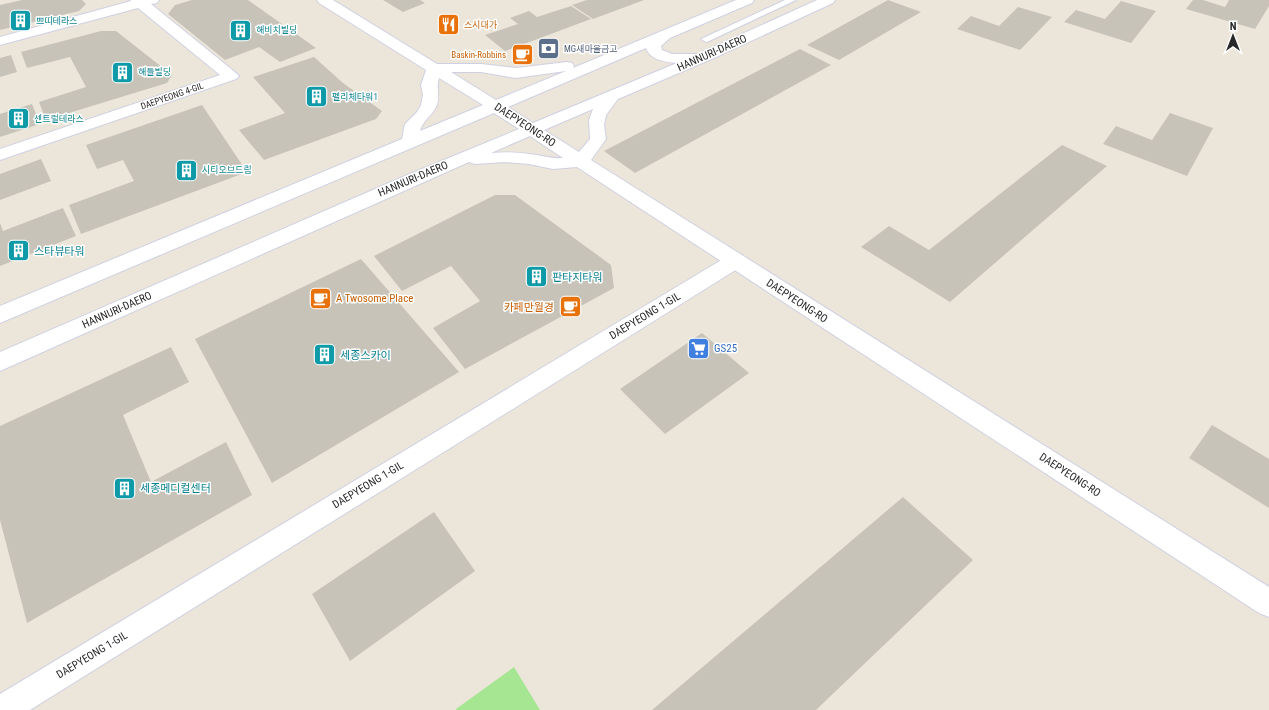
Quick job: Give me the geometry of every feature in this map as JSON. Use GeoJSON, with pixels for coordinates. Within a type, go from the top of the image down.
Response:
{"type":"FeatureCollection","features":[{"type":"Feature","properties":{"kind":"street","name":"DAEPYEONG-RO"},"geometry":{"type":"LineString","coordinates":[[324,0],[495,106],[1269,603]]}},
{"type":"Feature","properties":{"kind":"street"},"geometry":{"type":"LineString","coordinates":[[0,315],[747,0]]}},
{"type":"Feature","properties":{"kind":"street","name":"HANNURI-DAERO"},"geometry":{"type":"LineString","coordinates":[[0,362],[453,162],[709,55],[828,0]]}},
{"type":"Feature","properties":{"kind":"street"},"geometry":{"type":"LineString","coordinates":[[0,41],[144,1]]}},
{"type":"Feature","properties":{"kind":"street","name":"DAEPYEONG 4-GIL"},"geometry":{"type":"LineString","coordinates":[[0,155],[231,76],[144,1]]}},
{"type":"Feature","properties":{"kind":"street"},"geometry":{"type":"LineString","coordinates":[[666,34],[654,44],[653,49],[656,54],[678,59],[694,59],[709,55]]}},
{"type":"Feature","properties":{"kind":"street"},"geometry":{"type":"LineString","coordinates":[[410,142],[413,124],[423,115],[429,105],[431,94],[429,85],[434,68],[481,68],[516,73],[554,67],[595,64]]}},
{"type":"Feature","properties":{"kind":"street"},"geometry":{"type":"LineString","coordinates":[[453,162],[504,157],[553,164],[581,161],[598,138],[595,126],[598,115],[613,95]]}},
{"type":"Feature","properties":{"kind":"street","name":"DAEPYEONG 1-GIL"},"geometry":{"type":"LineString","coordinates":[[2,710],[735,261]]}},
{"type":"Feature","properties":{"kind":"lane"},"geometry":{"type":"LineString","coordinates":[[706,39],[792,0]]}},
{"type":"Feature","properties":{"kind":"green space"},"geometry":{"type":"Polygon","coordinates":[[[514,667],[540,710],[456,710],[456,709],[514,667]]]}},
{"type":"Feature","properties":{"kind":"building","name":"쁘띠테라스"},"geometry":{"type":"Polygon","coordinates":[[[22,0],[82,0],[86,4],[79,11],[0,30],[0,5],[22,0]]]}},
{"type":"Feature","properties":{"kind":"building","name":"해비치빌딩"},"geometry":{"type":"Polygon","coordinates":[[[192,0],[248,0],[316,48],[280,62],[259,47],[225,60],[168,14],[175,5],[192,0]]]}},
{"type":"Feature","properties":{"kind":"building"},"geometry":{"type":"Polygon","coordinates":[[[383,0],[420,0],[425,3],[403,12],[383,0]]]}},
{"type":"Feature","properties":{"kind":"building"},"geometry":{"type":"Polygon","coordinates":[[[587,0],[644,0],[593,19],[572,5],[587,0]]]}},
{"type":"Feature","properties":{"kind":"building"},"geometry":{"type":"Polygon","coordinates":[[[888,0],[921,12],[839,60],[807,45],[888,0]]]}},
{"type":"Feature","properties":{"kind":"building"},"geometry":{"type":"Polygon","coordinates":[[[1193,0],[1203,0],[1225,7],[1229,0],[1269,0],[1269,6],[1255,29],[1186,9],[1193,0]]]}},
{"type":"Feature","properties":{"kind":"building"},"geometry":{"type":"Polygon","coordinates":[[[1121,1],[1156,11],[1131,43],[1064,22],[1076,10],[1105,19],[1121,1]]]}},
{"type":"Feature","properties":{"kind":"building"},"geometry":{"type":"Polygon","coordinates":[[[571,6],[591,19],[505,51],[485,35],[518,24],[510,18],[529,11],[537,17],[571,6]]]}},
{"type":"Feature","properties":{"kind":"building"},"geometry":{"type":"Polygon","coordinates":[[[1018,7],[1052,17],[1020,50],[957,29],[971,16],[999,26],[1018,7]]]}},
{"type":"Feature","properties":{"kind":"building","name":"해들빌딩"},"geometry":{"type":"Polygon","coordinates":[[[101,31],[116,31],[172,75],[167,83],[46,120],[39,102],[86,87],[70,57],[27,68],[21,52],[101,31]]]}},
{"type":"Feature","properties":{"kind":"building"},"geometry":{"type":"Polygon","coordinates":[[[800,49],[831,65],[635,173],[604,151],[800,49]]]}},
{"type":"Feature","properties":{"kind":"building"},"geometry":{"type":"Polygon","coordinates":[[[11,55],[17,72],[0,77],[0,58],[11,55]]]}},
{"type":"Feature","properties":{"kind":"building","name":"펠리체타워1"},"geometry":{"type":"Polygon","coordinates":[[[314,57],[343,83],[382,111],[376,119],[264,160],[239,130],[285,113],[253,77],[314,57]]]}},
{"type":"Feature","properties":{"kind":"building","name":"센트럴테라스"},"geometry":{"type":"Polygon","coordinates":[[[32,104],[40,124],[0,137],[0,114],[32,104]]]}},
{"type":"Feature","properties":{"kind":"building","name":"시티오브드림"},"geometry":{"type":"Polygon","coordinates":[[[202,105],[247,172],[81,234],[69,205],[134,181],[123,160],[97,169],[86,145],[202,105]]]}},
{"type":"Feature","properties":{"kind":"building"},"geometry":{"type":"Polygon","coordinates":[[[1170,113],[1213,128],[1187,176],[1103,144],[1116,126],[1152,140],[1170,113]]]}},
{"type":"Feature","properties":{"kind":"building"},"geometry":{"type":"Polygon","coordinates":[[[1062,145],[1107,166],[950,302],[861,247],[889,226],[929,250],[1062,145]]]}},
{"type":"Feature","properties":{"kind":"building"},"geometry":{"type":"Polygon","coordinates":[[[41,159],[51,181],[0,200],[0,174],[41,159]]]}},
{"type":"Feature","properties":{"kind":"building","name":"판타지타워"},"geometry":{"type":"Polygon","coordinates":[[[495,195],[515,195],[611,265],[614,288],[465,369],[433,328],[480,301],[451,266],[402,291],[374,256],[495,195]]]}},
{"type":"Feature","properties":{"kind":"building","name":"스타뷰타워"},"geometry":{"type":"Polygon","coordinates":[[[63,208],[76,236],[0,266],[0,223],[3,231],[63,208]]]}},
{"type":"Feature","properties":{"kind":"building","name":"세종스카이"},"geometry":{"type":"Polygon","coordinates":[[[361,259],[459,372],[272,483],[195,339],[361,259]]]}},
{"type":"Feature","properties":{"kind":"building"},"geometry":{"type":"Polygon","coordinates":[[[702,333],[749,373],[665,434],[620,389],[702,333]]]}},
{"type":"Feature","properties":{"kind":"building","name":"세종메디컬센터"},"geometry":{"type":"Polygon","coordinates":[[[171,347],[189,382],[123,415],[151,482],[226,442],[252,495],[27,623],[0,520],[0,426],[171,347]]]}},
{"type":"Feature","properties":{"kind":"building"},"geometry":{"type":"Polygon","coordinates":[[[1212,425],[1269,459],[1269,508],[1189,458],[1212,425]]]}},
{"type":"Feature","properties":{"kind":"building"},"geometry":{"type":"Polygon","coordinates":[[[903,497],[973,560],[816,710],[652,710],[903,497]]]}},
{"type":"Feature","properties":{"kind":"building"},"geometry":{"type":"Polygon","coordinates":[[[434,512],[475,571],[350,661],[312,594],[434,512]]]}},
{"type":"Feature","properties":{"kind":"place","name":"쁘띠테라스"},"geometry":{"type":"Point","coordinates":[20,21]}},
{"type":"Feature","properties":{"kind":"place","name":"스시대가"},"geometry":{"type":"Point","coordinates":[448,25]}},
{"type":"Feature","properties":{"kind":"place","name":"해비치빌딩"},"geometry":{"type":"Point","coordinates":[240,30]}},
{"type":"Feature","properties":{"kind":"place","name":"MG새마을금고"},"geometry":{"type":"Point","coordinates":[548,49]}},
{"type":"Feature","properties":{"kind":"place","name":"Baskin-Robbins"},"geometry":{"type":"Point","coordinates":[522,55]}},
{"type":"Feature","properties":{"kind":"place","name":"해들빌딩"},"geometry":{"type":"Point","coordinates":[123,72]}},
{"type":"Feature","properties":{"kind":"place","name":"펠리체타워1"},"geometry":{"type":"Point","coordinates":[317,97]}},
{"type":"Feature","properties":{"kind":"place","name":"센트럴테라스"},"geometry":{"type":"Point","coordinates":[19,119]}},
{"type":"Feature","properties":{"kind":"place","name":"시티오브드림"},"geometry":{"type":"Point","coordinates":[187,170]}},
{"type":"Feature","properties":{"kind":"place","name":"스타뷰타워"},"geometry":{"type":"Point","coordinates":[19,251]}},
{"type":"Feature","properties":{"kind":"place","name":"판타지타워"},"geometry":{"type":"Point","coordinates":[536,277]}},
{"type":"Feature","properties":{"kind":"place","name":"A Twosome Place"},"geometry":{"type":"Point","coordinates":[320,298]}},
{"type":"Feature","properties":{"kind":"place","name":"카페만월경"},"geometry":{"type":"Point","coordinates":[570,307]}},
{"type":"Feature","properties":{"kind":"place","name":"GS25"},"geometry":{"type":"Point","coordinates":[699,348]}},
{"type":"Feature","properties":{"kind":"place","name":"세종스카이"},"geometry":{"type":"Point","coordinates":[324,355]}},
{"type":"Feature","properties":{"kind":"place","name":"세종메디컬센터"},"geometry":{"type":"Point","coordinates":[124,488]}}]}
